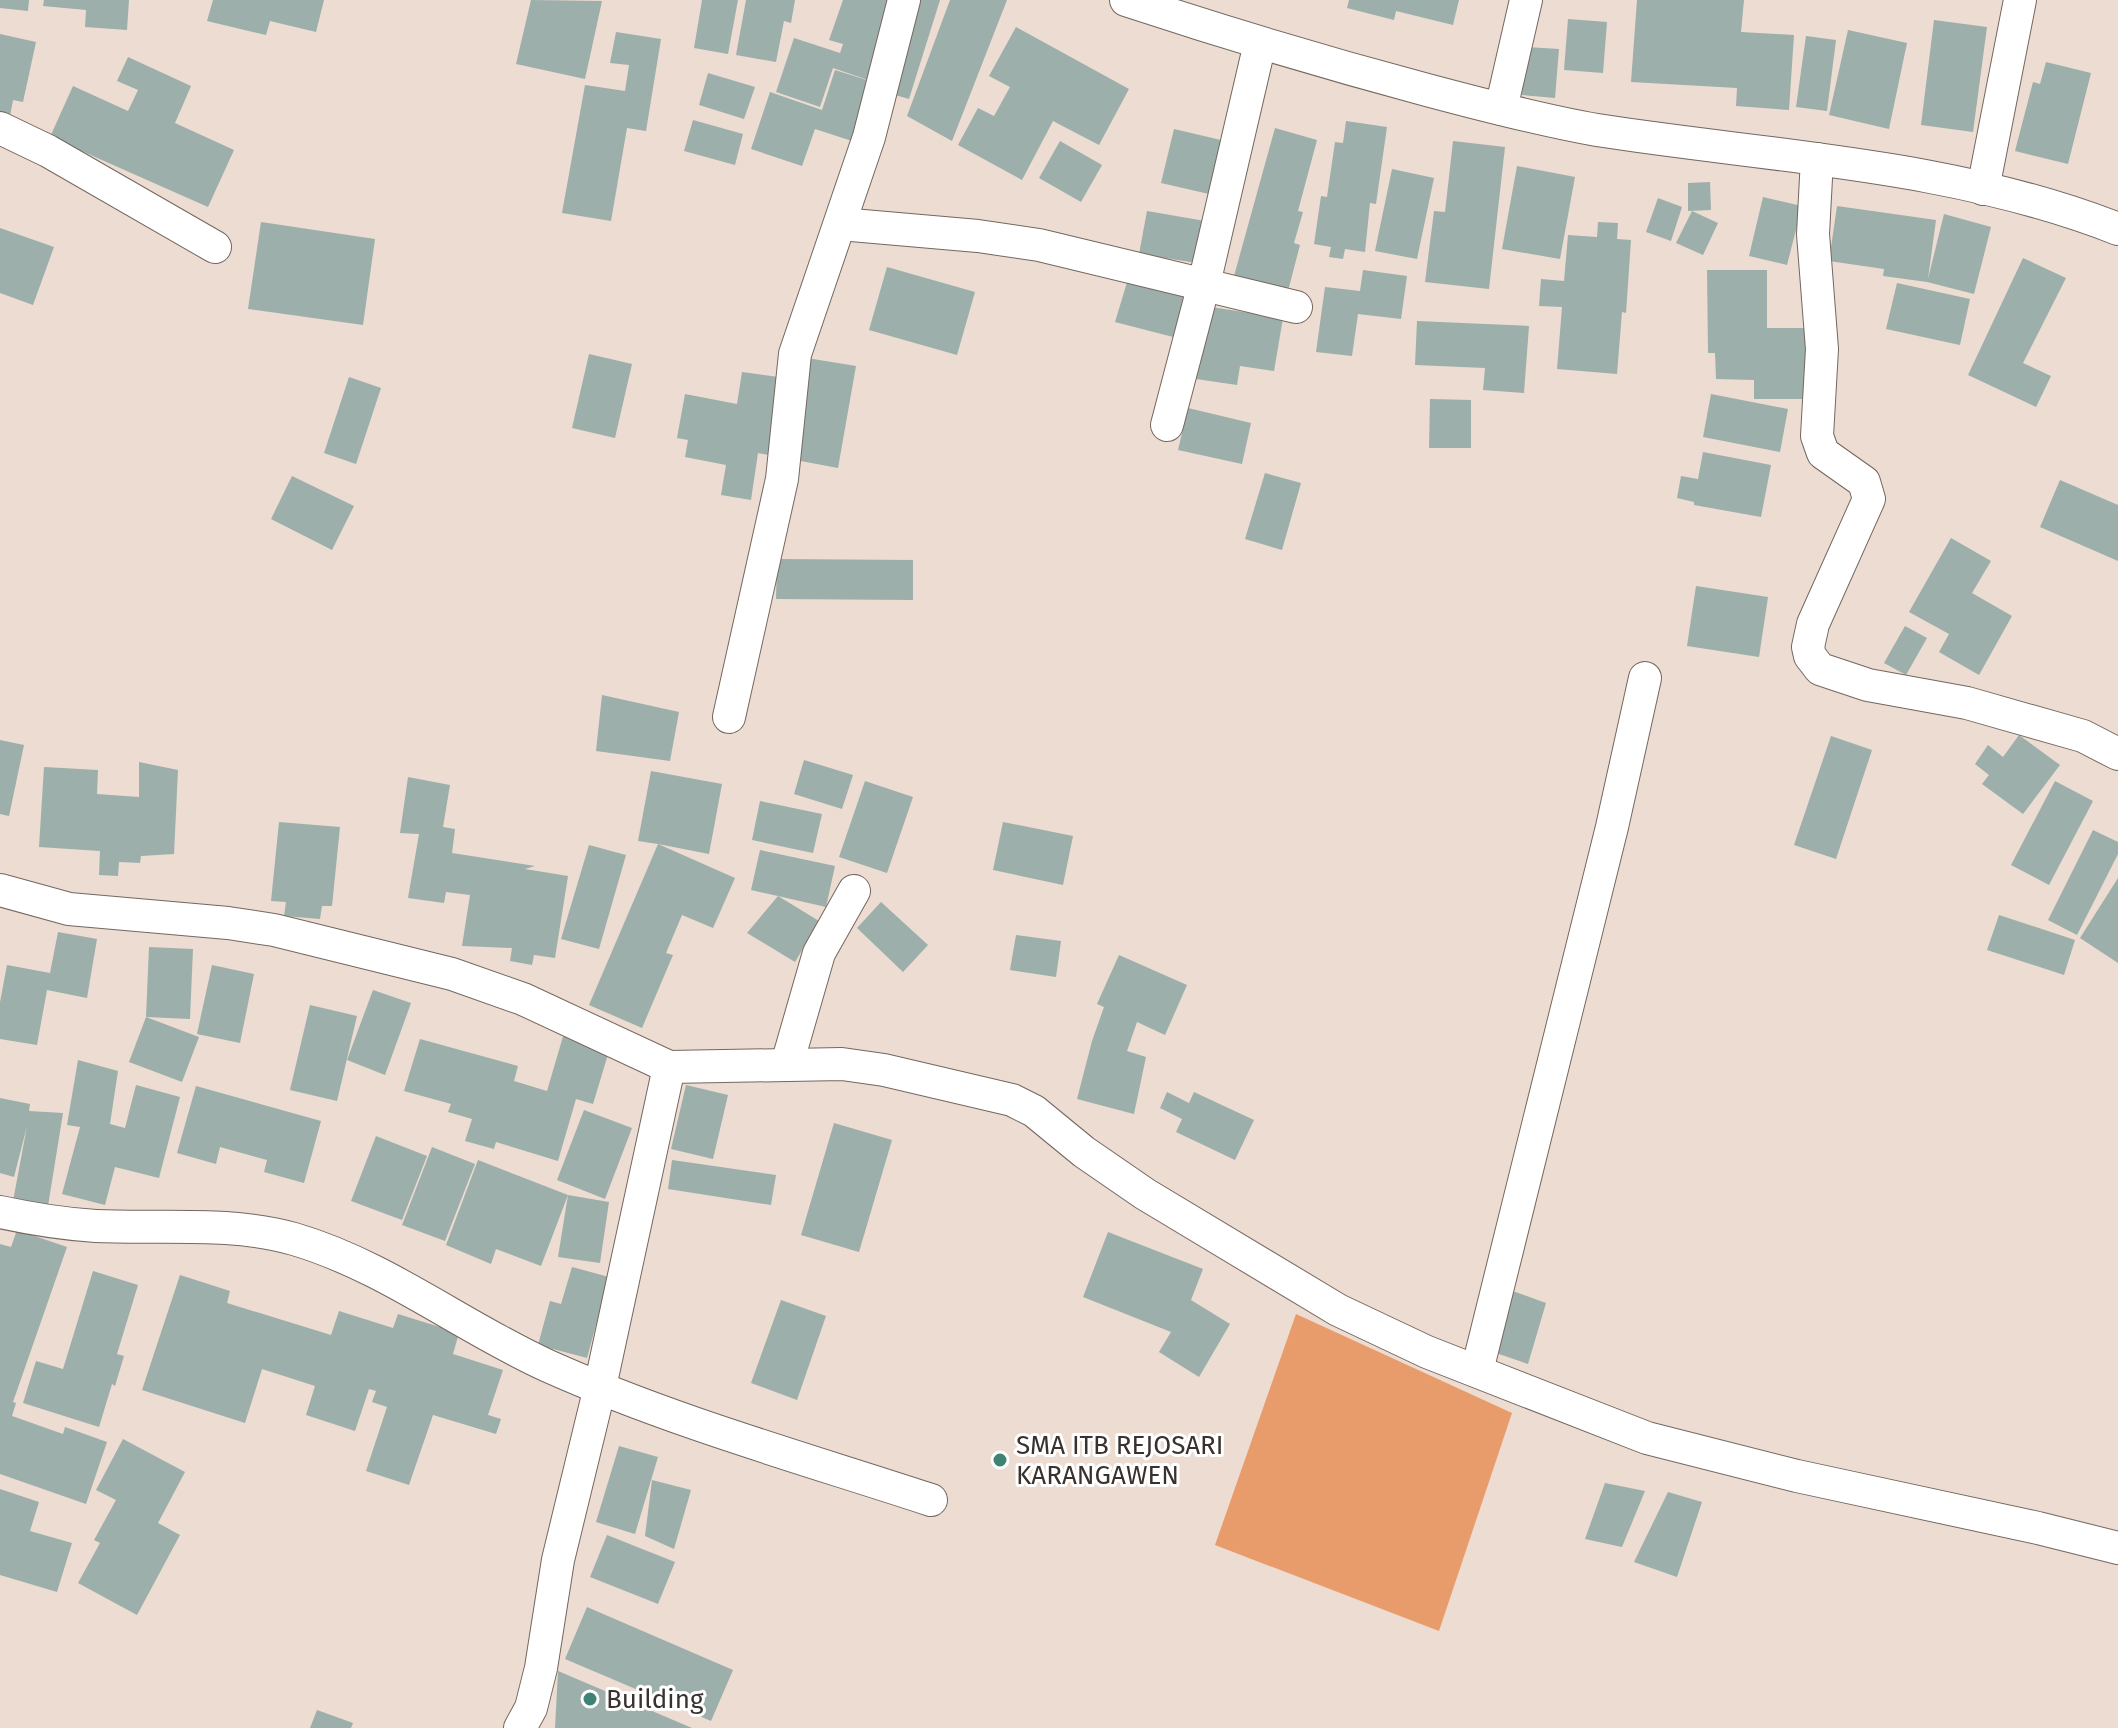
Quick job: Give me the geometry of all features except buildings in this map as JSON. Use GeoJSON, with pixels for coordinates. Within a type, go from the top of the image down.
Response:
{"type":"FeatureCollection","features":[{"type":"Feature","properties":{"kind":"street"},"geometry":{"type":"LineString","coordinates":[[729,717],[782,479],[795,354],[869,137],[904,0]]}},
{"type":"Feature","properties":{"kind":"street"},"geometry":{"type":"LineString","coordinates":[[1126,0],[1260,43],[1501,109],[1597,129],[1817,159],[1983,189],[2070,211],[2118,229]]}},
{"type":"Feature","properties":{"kind":"street"},"geometry":{"type":"LineString","coordinates":[[1501,109],[1526,0]]}},
{"type":"Feature","properties":{"kind":"street"},"geometry":{"type":"LineString","coordinates":[[1983,189],[2020,0]]}},
{"type":"Feature","properties":{"kind":"street"},"geometry":{"type":"LineString","coordinates":[[1167,425],[1204,284],[1260,43]]}},
{"type":"Feature","properties":{"kind":"street"},"geometry":{"type":"LineString","coordinates":[[0,128],[48,151],[215,247]]}},
{"type":"Feature","properties":{"kind":"street"},"geometry":{"type":"LineString","coordinates":[[1817,159],[1813,234],[1822,349],[1817,436],[1823,453],[1864,482],[1869,499],[1813,624],[1807,642],[1810,656],[1820,669],[1868,685],[1967,703],[2083,736],[2118,754]]}},
{"type":"Feature","properties":{"kind":"street"},"geometry":{"type":"LineString","coordinates":[[840,224],[978,236],[1039,245],[1296,307]]}},
{"type":"Feature","properties":{"kind":"street"},"geometry":{"type":"LineString","coordinates":[[1477,1371],[1645,678]]}},
{"type":"Feature","properties":{"kind":"street"},"geometry":{"type":"LineString","coordinates":[[0,890],[69,909],[274,930],[423,967],[523,999],[669,1067],[842,1064],[884,1070],[1024,1105],[1145,1194],[1338,1310],[1427,1352],[1647,1438],[1797,1476],[2118,1548]]}},
{"type":"Feature","properties":{"kind":"street"},"geometry":{"type":"LineString","coordinates":[[787,1064],[819,953],[854,891]]}},
{"type":"Feature","properties":{"kind":"street"},"geometry":{"type":"LineString","coordinates":[[520,1728],[531,1708],[541,1668],[558,1560],[600,1387],[669,1067]]}},
{"type":"Feature","properties":{"kind":"street"},"geometry":{"type":"LineString","coordinates":[[0,1212],[75,1224],[250,1231],[291,1238],[380,1275],[489,1336],[600,1387],[652,1408],[931,1500]]}},
{"type":"Feature","properties":{"kind":"shaded area"},"geometry":{"type":"Polygon","coordinates":[[[1296,1314],[1512,1413],[1439,1631],[1215,1545],[1296,1314]]]}},
{"type":"Feature","properties":{"kind":"place","name":"SMA ITB REJOSARI KARANGAWEN"},"geometry":{"type":"Point","coordinates":[1000,1460]}},
{"type":"Feature","properties":{"kind":"place","name":"Building"},"geometry":{"type":"Point","coordinates":[590,1699]}}]}
